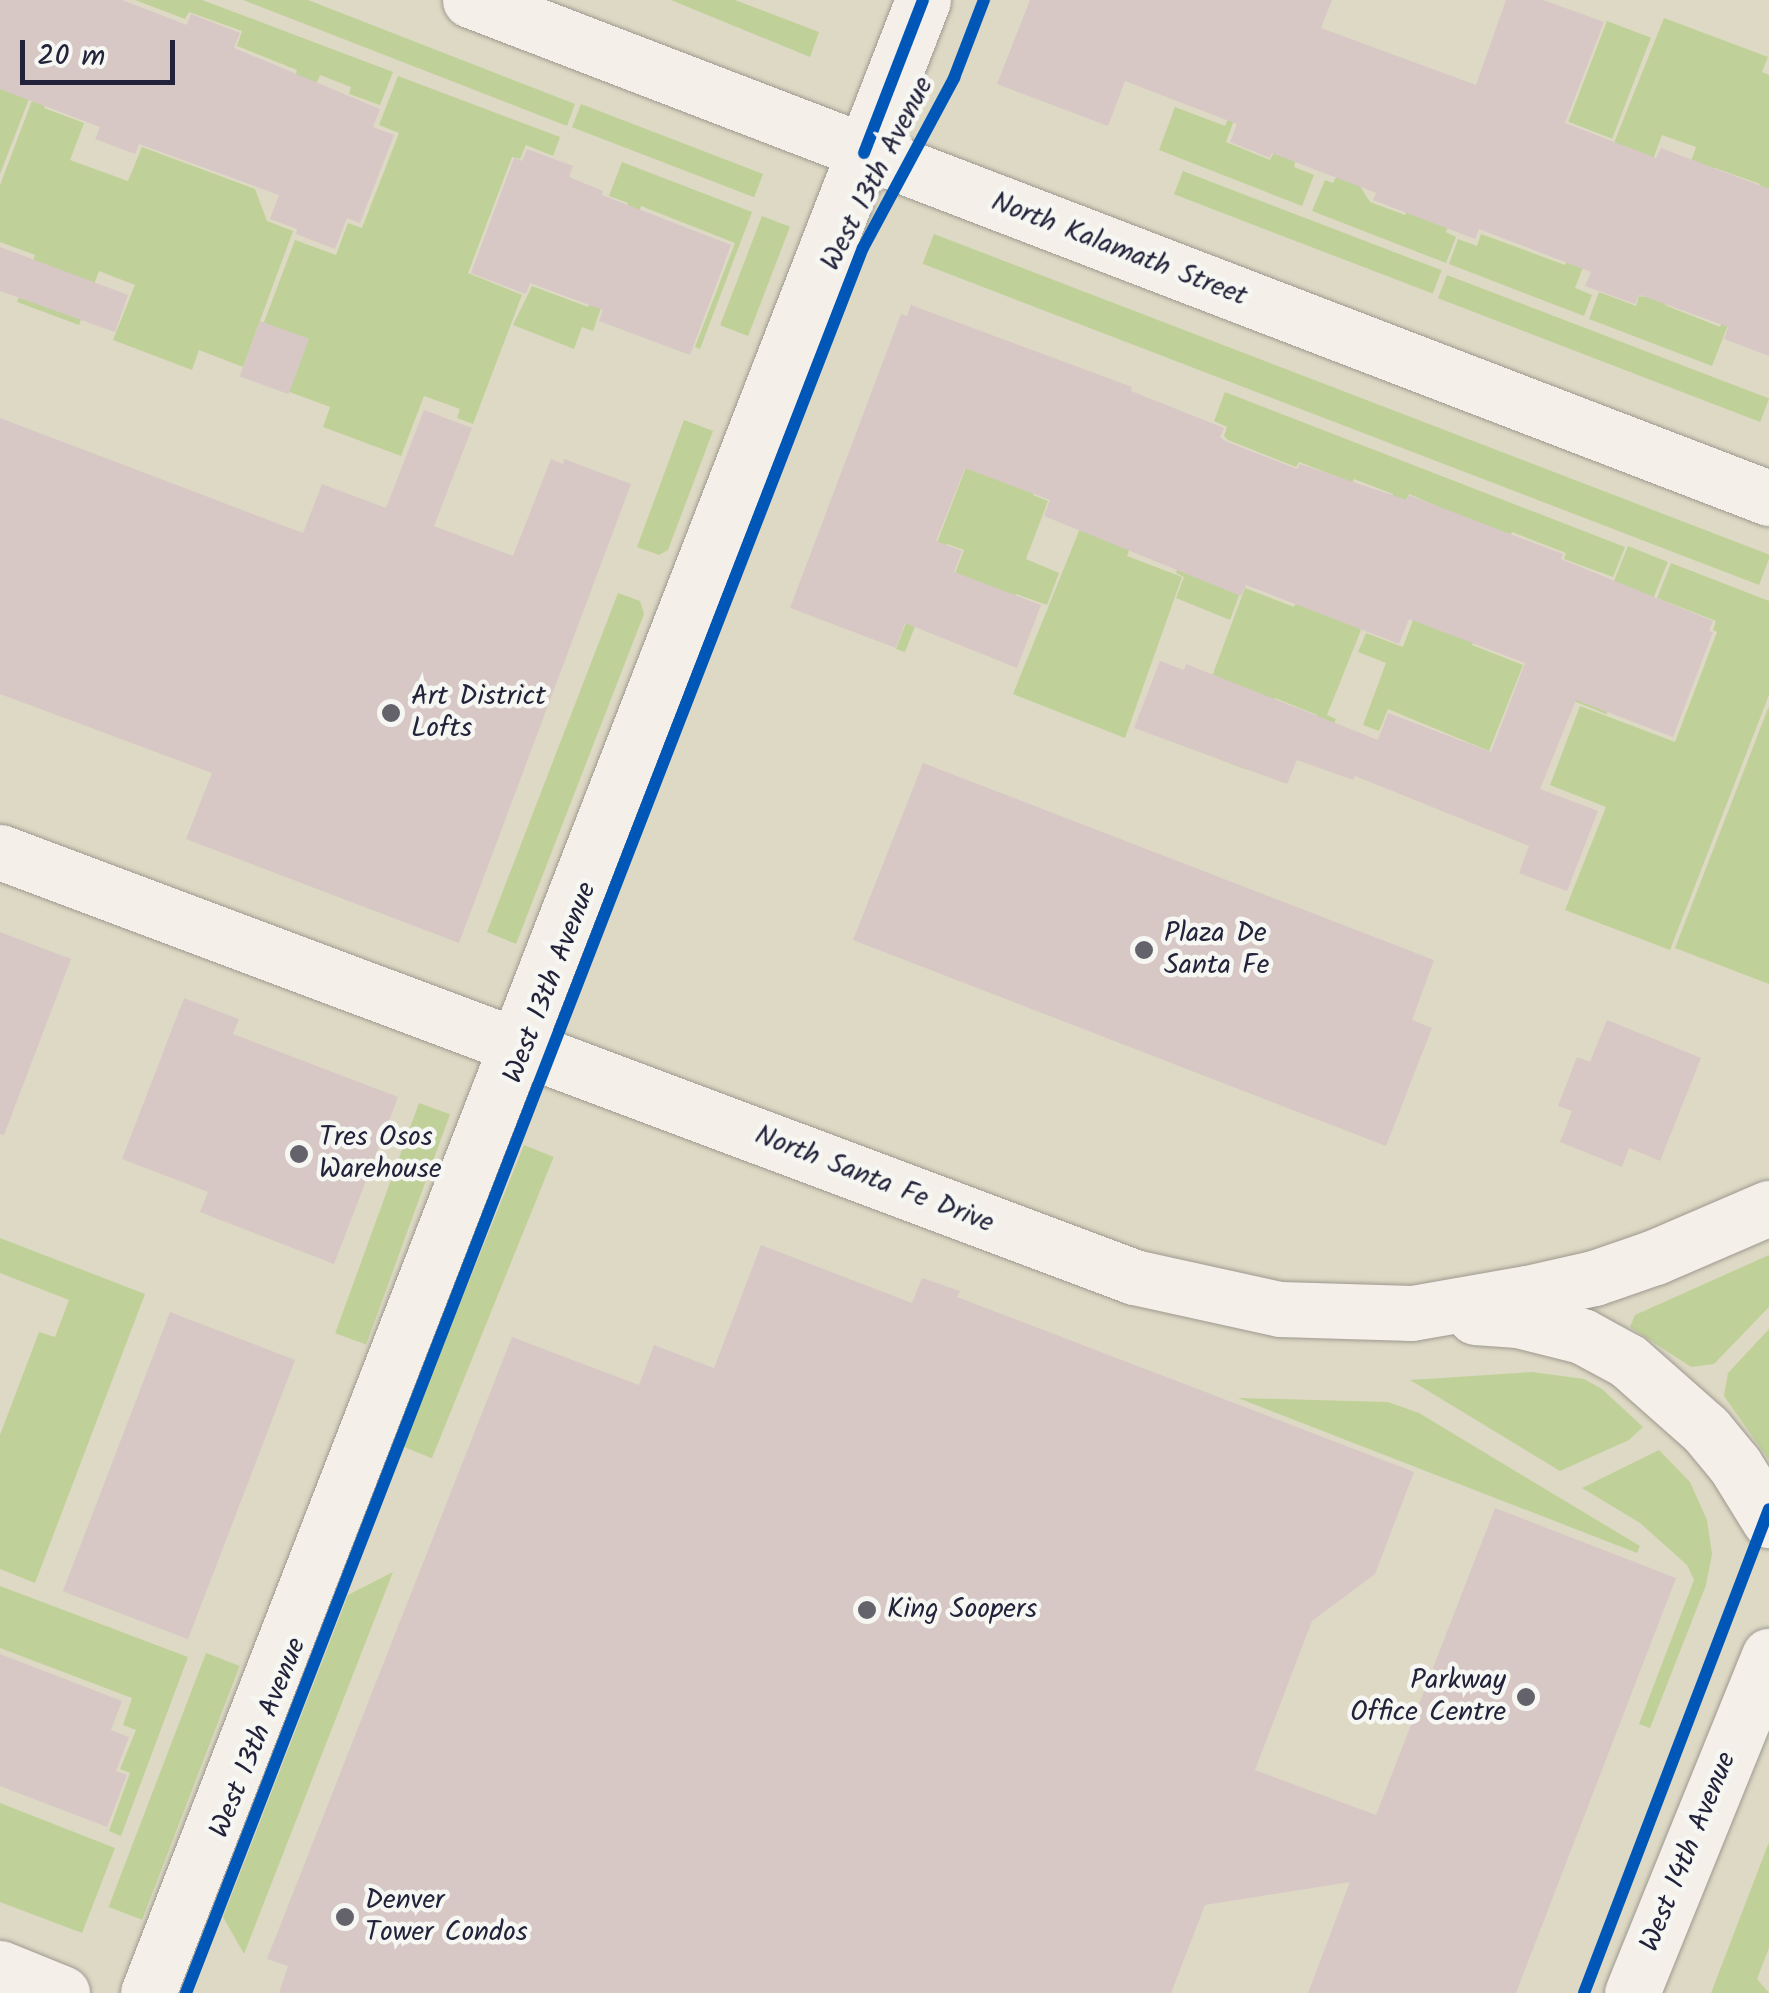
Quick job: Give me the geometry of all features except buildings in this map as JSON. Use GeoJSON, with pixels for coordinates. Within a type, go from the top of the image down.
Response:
{"type":"FeatureCollection","features":[{"type":"Feature","properties":{"kind":"main road","name":"North Kalamath Street"},"geometry":{"type":"LineString","coordinates":[[470,0],[1769,498]]}},
{"type":"Feature","properties":{"kind":"main road","name":"West 13th Avenue"},"geometry":{"type":"LineString","coordinates":[[148,1993],[923,0]]}},
{"type":"Feature","properties":{"kind":"main road","name":"North Santa Fe Drive"},"geometry":{"type":"LineString","coordinates":[[0,852],[1134,1277],[1280,1309],[1336,1314],[1412,1313],[1594,1278],[1769,1208]]}},
{"type":"Feature","properties":{"kind":"main road"},"geometry":{"type":"LineString","coordinates":[[1412,1313],[1518,1320],[1582,1336],[1628,1360],[1706,1430],[1736,1465],[1769,1520]]}},
{"type":"Feature","properties":{"kind":"main road","name":"West 14th Avenue"},"geometry":{"type":"LineString","coordinates":[[1632,1993],[1769,1656]]}},
{"type":"Feature","properties":{"kind":"main road"},"geometry":{"type":"LineString","coordinates":[[0,1968],[62,1993]]}},
{"type":"Feature","properties":{"kind":"green space"},"geometry":{"type":"Polygon","coordinates":[[[135,0],[202,0],[393,72],[380,105],[349,94],[351,87],[320,75],[316,85],[295,77],[297,70],[237,46],[242,31],[189,12],[185,19],[135,0]]]}},
{"type":"Feature","properties":{"kind":"green space"},"geometry":{"type":"Polygon","coordinates":[[[243,0],[308,0],[575,104],[567,126],[243,0]]]}},
{"type":"Feature","properties":{"kind":"green space"},"geometry":{"type":"Polygon","coordinates":[[[671,0],[735,0],[819,32],[810,57],[671,0]]]}},
{"type":"Feature","properties":{"kind":"green space"},"geometry":{"type":"Polygon","coordinates":[[[1664,18],[1768,57],[1762,72],[1769,75],[1769,197],[1758,193],[1760,184],[1715,168],[1665,305],[1720,327],[1725,315],[1731,317],[1712,366],[1589,319],[1599,292],[1636,306],[1639,296],[1644,297],[1696,147],[1662,135],[1645,181],[1620,172],[1575,288],[1592,295],[1584,316],[1449,264],[1458,239],[1477,246],[1481,234],[1565,265],[1664,18]]]}},
{"type":"Feature","properties":{"kind":"green space"},"geometry":{"type":"Polygon","coordinates":[[[1607,21],[1651,38],[1612,139],[1568,122],[1607,21]]]}},
{"type":"Feature","properties":{"kind":"green space"},"geometry":{"type":"Polygon","coordinates":[[[398,76],[560,137],[553,156],[526,145],[520,159],[512,157],[468,273],[522,295],[473,424],[457,418],[460,409],[424,396],[401,456],[323,427],[330,407],[244,375],[295,240],[336,255],[348,223],[362,228],[399,133],[379,125],[398,76]]]}},
{"type":"Feature","properties":{"kind":"green space"},"geometry":{"type":"Polygon","coordinates":[[[0,88],[29,99],[0,174],[0,88]]]}},
{"type":"Feature","properties":{"kind":"green space"},"geometry":{"type":"Polygon","coordinates":[[[36,90],[49,95],[44,108],[84,123],[70,160],[128,181],[142,147],[255,189],[267,221],[293,231],[243,367],[199,350],[192,370],[113,340],[135,285],[99,271],[79,325],[17,302],[35,255],[0,242],[0,185],[36,90]]]}},
{"type":"Feature","properties":{"kind":"green space"},"geometry":{"type":"Polygon","coordinates":[[[581,104],[763,174],[754,197],[572,127],[581,104]]]}},
{"type":"Feature","properties":{"kind":"green space"},"geometry":{"type":"Polygon","coordinates":[[[1175,107],[1225,126],[1233,107],[1238,109],[1226,142],[1270,160],[1275,150],[1296,159],[1294,167],[1314,175],[1302,206],[1159,150],[1175,107]]]}},
{"type":"Feature","properties":{"kind":"green space"},"geometry":{"type":"Polygon","coordinates":[[[622,162],[752,212],[700,349],[695,347],[735,243],[641,206],[615,272],[603,267],[628,203],[609,196],[622,162]]]}},
{"type":"Feature","properties":{"kind":"green space"},"geometry":{"type":"Polygon","coordinates":[[[1349,169],[1370,202],[1405,215],[1422,171],[1450,221],[1446,232],[1456,237],[1446,263],[1312,211],[1325,180],[1333,183],[1338,173],[1349,169]]]}},
{"type":"Feature","properties":{"kind":"green space"},"geometry":{"type":"Polygon","coordinates":[[[1183,171],[1442,270],[1433,294],[1174,194],[1183,171]]]}},
{"type":"Feature","properties":{"kind":"green space"},"geometry":{"type":"Polygon","coordinates":[[[762,216],[790,227],[748,336],[720,325],[762,216]]]}},
{"type":"Feature","properties":{"kind":"green space"},"geometry":{"type":"Polygon","coordinates":[[[934,234],[1769,555],[1759,585],[923,264],[934,234]]]}},
{"type":"Feature","properties":{"kind":"green space"},"geometry":{"type":"Polygon","coordinates":[[[1447,275],[1769,399],[1760,422],[1438,298],[1447,275]]]}},
{"type":"Feature","properties":{"kind":"green space"},"geometry":{"type":"Polygon","coordinates":[[[598,281],[609,285],[593,331],[582,327],[574,349],[513,325],[532,286],[588,307],[598,281]]]}},
{"type":"Feature","properties":{"kind":"green space"},"geometry":{"type":"Polygon","coordinates":[[[1225,392],[1625,547],[1613,577],[1564,559],[1566,553],[1512,532],[1509,538],[1409,494],[1402,509],[1390,504],[1393,494],[1354,479],[1349,489],[1338,477],[1299,462],[1296,467],[1228,440],[1224,436],[1227,427],[1214,421],[1225,392]]]}},
{"type":"Feature","properties":{"kind":"green space"},"geometry":{"type":"Polygon","coordinates":[[[684,420],[713,431],[668,550],[659,555],[637,547],[684,420]]]}},
{"type":"Feature","properties":{"kind":"green space"},"geometry":{"type":"Polygon","coordinates":[[[1226,443],[1247,574],[1230,620],[1176,598],[1184,577],[1176,573],[1226,443]]]}},
{"type":"Feature","properties":{"kind":"green space"},"geometry":{"type":"Polygon","coordinates":[[[970,457],[1037,483],[1033,495],[1048,501],[1026,559],[1059,573],[1047,605],[1016,594],[1005,623],[954,576],[964,550],[947,544],[905,652],[896,649],[970,457]]]}},
{"type":"Feature","properties":{"kind":"green space"},"geometry":{"type":"Polygon","coordinates":[[[1092,499],[1141,518],[1127,556],[1182,577],[1125,738],[1013,694],[1092,499]]]}},
{"type":"Feature","properties":{"kind":"green space"},"geometry":{"type":"Polygon","coordinates":[[[1628,546],[1668,562],[1606,714],[1567,698],[1628,546]]]}},
{"type":"Feature","properties":{"kind":"green space"},"geometry":{"type":"Polygon","coordinates":[[[1671,563],[1769,601],[1769,695],[1670,950],[1565,910],[1606,807],[1550,785],[1580,706],[1675,742],[1717,632],[1713,630],[1716,621],[1657,598],[1671,563]]]}},
{"type":"Feature","properties":{"kind":"green space"},"geometry":{"type":"Polygon","coordinates":[[[1303,585],[1361,630],[1327,715],[1336,719],[1318,766],[1300,759],[1317,715],[1275,698],[1247,770],[1186,746],[1245,588],[1294,607],[1303,585]]]}},
{"type":"Feature","properties":{"kind":"green space"},"geometry":{"type":"Polygon","coordinates":[[[618,593],[640,601],[644,614],[516,944],[487,932],[618,593]]]}},
{"type":"Feature","properties":{"kind":"green space"},"geometry":{"type":"Polygon","coordinates":[[[1422,596],[1481,621],[1472,645],[1523,665],[1489,751],[1388,709],[1379,731],[1363,725],[1386,663],[1358,652],[1366,633],[1403,647],[1422,596]]]}},
{"type":"Feature","properties":{"kind":"green space"},"geometry":{"type":"Polygon","coordinates":[[[1769,706],[1769,984],[1675,948],[1769,706]]]}},
{"type":"Feature","properties":{"kind":"green space"},"geometry":{"type":"Polygon","coordinates":[[[419,1103],[450,1114],[366,1345],[335,1333],[419,1103]]]}},
{"type":"Feature","properties":{"kind":"green space"},"geometry":{"type":"Polygon","coordinates":[[[524,1145],[554,1157],[432,1458],[402,1446],[524,1145]]]}},
{"type":"Feature","properties":{"kind":"green space"},"geometry":{"type":"Polygon","coordinates":[[[0,1238],[145,1294],[35,1583],[0,1569],[0,1435],[39,1332],[55,1337],[69,1300],[0,1273],[0,1238]]]}},
{"type":"Feature","properties":{"kind":"green space"},"geometry":{"type":"Polygon","coordinates":[[[1769,1255],[1769,1307],[1714,1364],[1691,1367],[1630,1327],[1635,1315],[1769,1255]]]}},
{"type":"Feature","properties":{"kind":"green space"},"geometry":{"type":"Polygon","coordinates":[[[1769,1329],[1769,1460],[1724,1396],[1728,1373],[1769,1329]]]}},
{"type":"Feature","properties":{"kind":"green space"},"geometry":{"type":"Polygon","coordinates":[[[1532,1372],[1584,1379],[1602,1389],[1643,1427],[1629,1440],[1560,1471],[1410,1380],[1532,1372]]]}},
{"type":"Feature","properties":{"kind":"green space"},"geometry":{"type":"Polygon","coordinates":[[[1238,1398],[1388,1402],[1419,1413],[1640,1546],[1637,1553],[1238,1398]]]}},
{"type":"Feature","properties":{"kind":"green space"},"geometry":{"type":"Polygon","coordinates":[[[1659,1450],[1690,1482],[1707,1520],[1712,1554],[1706,1585],[1650,1728],[1639,1724],[1694,1580],[1687,1565],[1640,1523],[1582,1488],[1659,1450]]]}},
{"type":"Feature","properties":{"kind":"green space"},"geometry":{"type":"Polygon","coordinates":[[[393,1572],[244,1954],[223,1917],[348,1595],[393,1572]]]}},
{"type":"Feature","properties":{"kind":"green space"},"geometry":{"type":"Polygon","coordinates":[[[0,1586],[188,1657],[121,1836],[109,1831],[130,1773],[120,1769],[136,1730],[123,1725],[132,1698],[0,1648],[0,1586]]]}},
{"type":"Feature","properties":{"kind":"green space"},"geometry":{"type":"Polygon","coordinates":[[[206,1653],[240,1666],[142,1920],[109,1907],[206,1653]]]}},
{"type":"Feature","properties":{"kind":"green space"},"geometry":{"type":"Polygon","coordinates":[[[0,1803],[115,1848],[82,1933],[0,1902],[0,1803]]]}},
{"type":"Feature","properties":{"kind":"green space"},"geometry":{"type":"Polygon","coordinates":[[[1769,1842],[1769,1948],[1757,1979],[1769,1993],[1711,1993],[1769,1842]]]}},
{"type":"Feature","properties":{"kind":"cycle path"},"geometry":{"type":"LineString","coordinates":[[864,153],[923,0]]}},
{"type":"Feature","properties":{"kind":"cycle path"},"geometry":{"type":"LineString","coordinates":[[186,1993],[863,248],[954,78],[984,0]]}},
{"type":"Feature","properties":{"kind":"cycle path"},"geometry":{"type":"LineString","coordinates":[[1584,1993],[1769,1509]]}},
{"type":"Feature","properties":{"kind":"place","name":"Art District Lofts"},"geometry":{"type":"Point","coordinates":[391,713]}},
{"type":"Feature","properties":{"kind":"place","name":"Plaza De Santa Fe"},"geometry":{"type":"Point","coordinates":[1144,950]}},
{"type":"Feature","properties":{"kind":"place","name":"Tres Osos Warehouse"},"geometry":{"type":"Point","coordinates":[299,1154]}},
{"type":"Feature","properties":{"kind":"place","name":"King Soopers"},"geometry":{"type":"Point","coordinates":[867,1610]}},
{"type":"Feature","properties":{"kind":"place","name":"Parkway Office Centre"},"geometry":{"type":"Point","coordinates":[1526,1697]}},
{"type":"Feature","properties":{"kind":"place","name":"Denver Tower Condos"},"geometry":{"type":"Point","coordinates":[345,1917]}}]}
